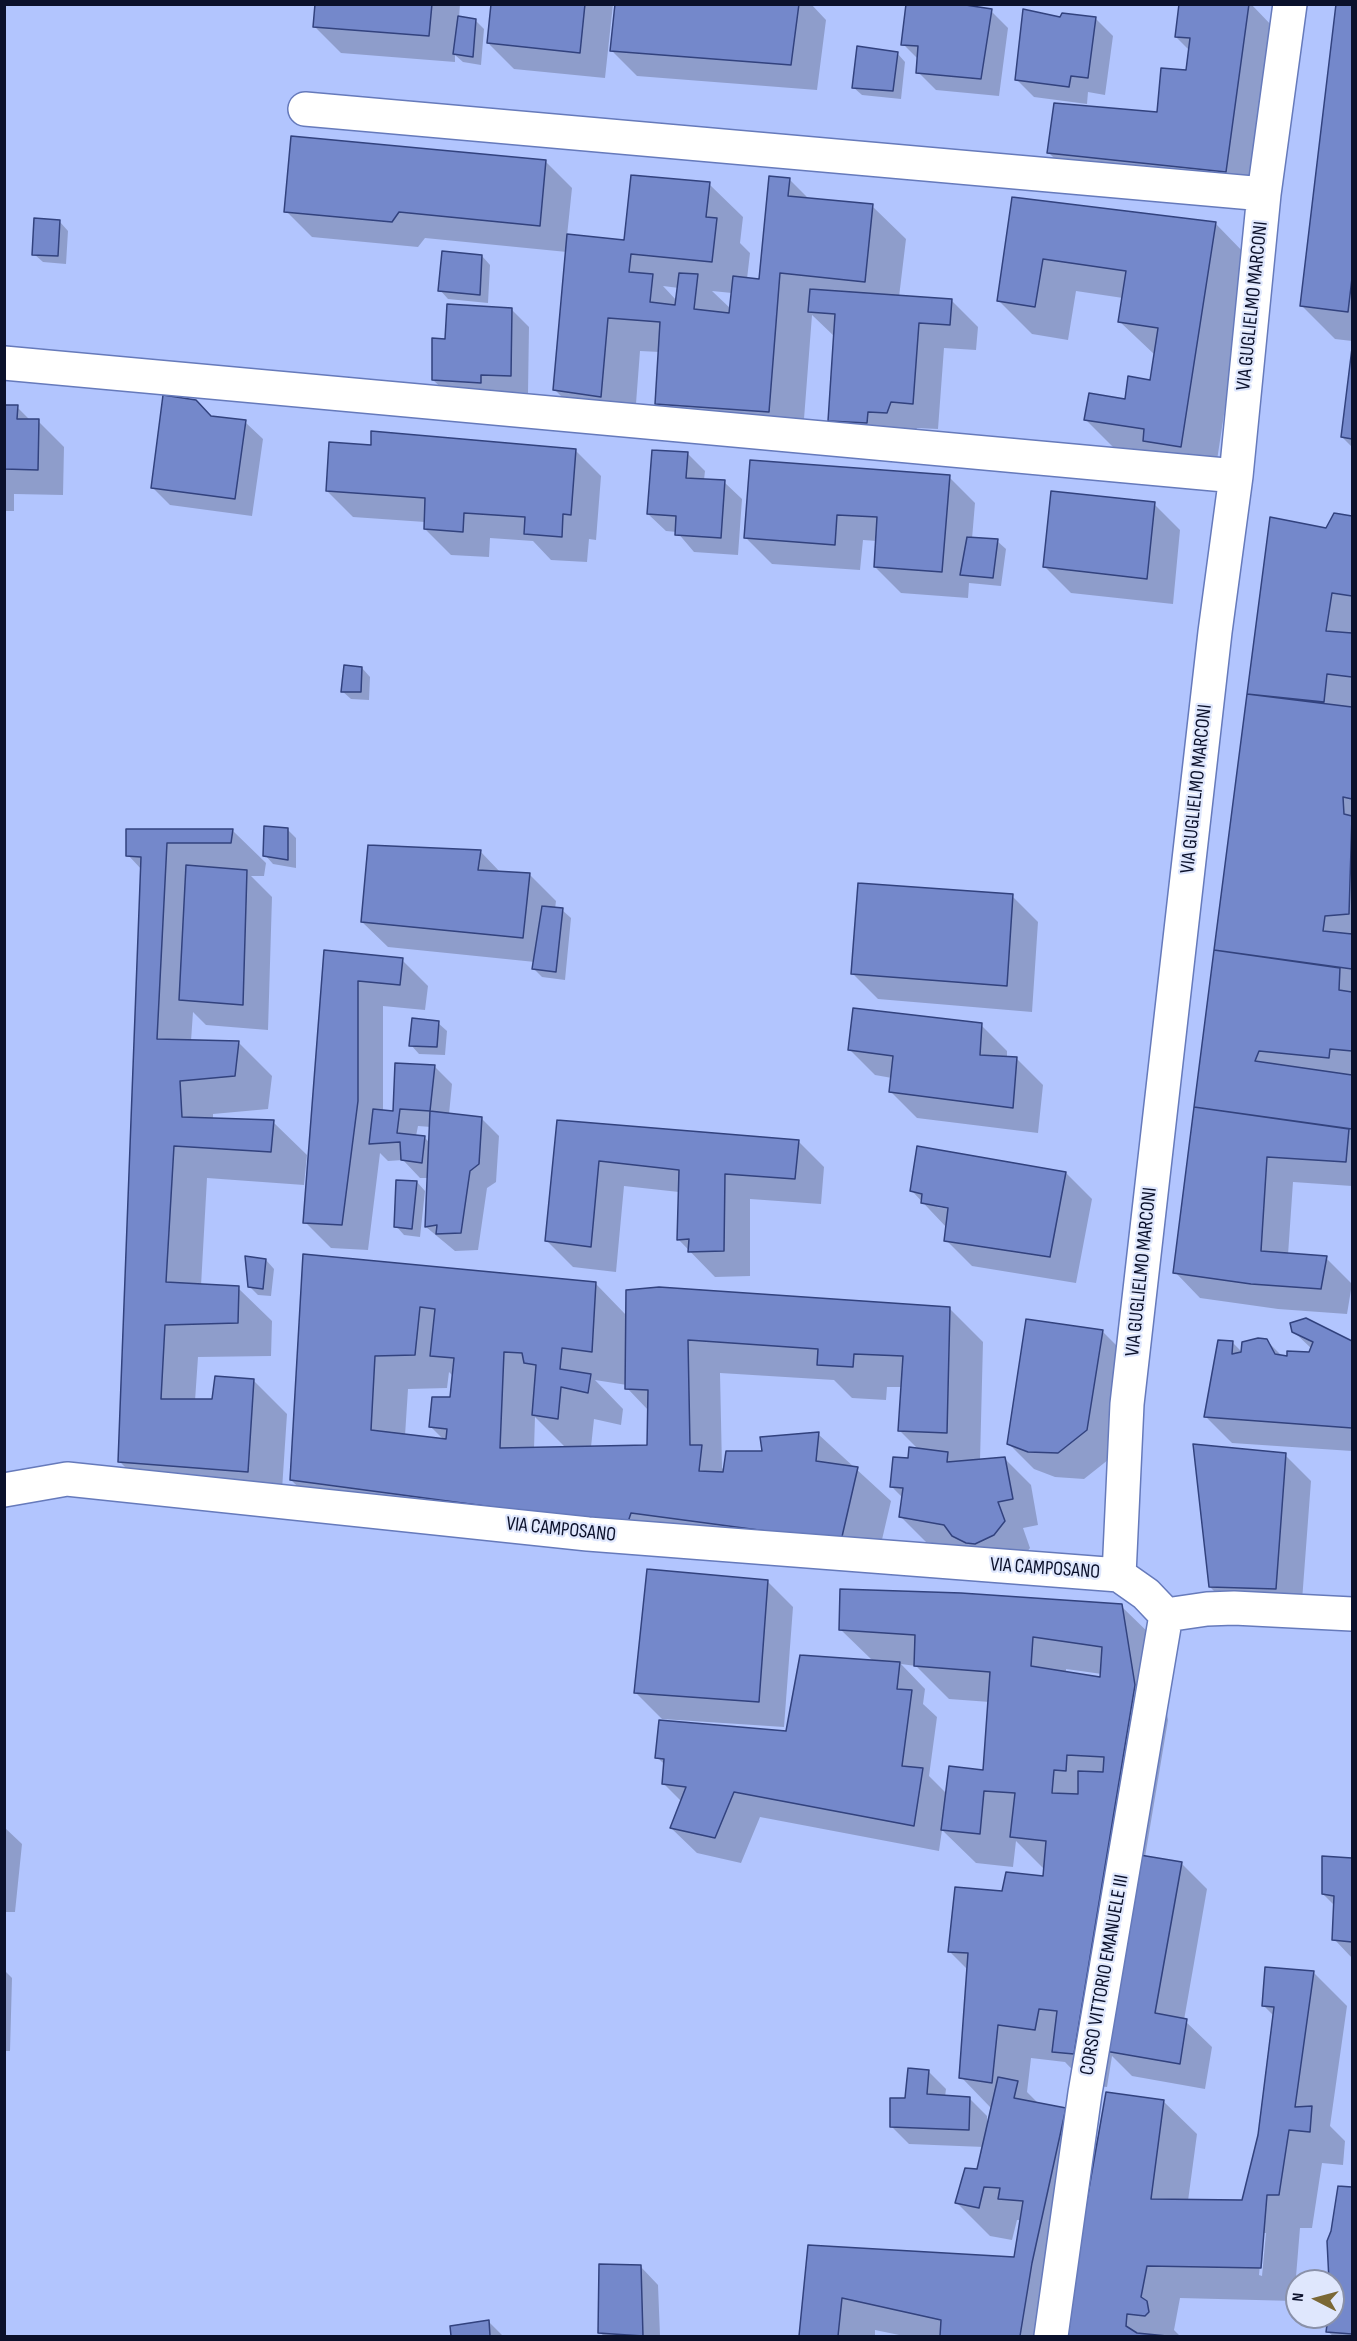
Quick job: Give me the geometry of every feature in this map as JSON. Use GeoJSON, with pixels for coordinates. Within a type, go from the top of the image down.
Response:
{"type":"FeatureCollection","features":[{"type":"Feature","properties":{"kind":"street","name":"VIA GUGLIELMO MARCONI"},"geometry":{"type":"LineString","coordinates":[[1119,1575],[1127,1404],[1215,632],[1236,476],[1264,195],[1290,4]]}},
{"type":"Feature","properties":{"kind":"street"},"geometry":{"type":"LineString","coordinates":[[305,109],[1264,195]]}},
{"type":"Feature","properties":{"kind":"street"},"geometry":{"type":"LineString","coordinates":[[4,363],[1236,476]]}},
{"type":"Feature","properties":{"kind":"street","name":"VIA CAMPOSANO"},"geometry":{"type":"LineString","coordinates":[[4,1490],[67,1479],[588,1534],[1119,1575]]}},
{"type":"Feature","properties":{"kind":"street"},"geometry":{"type":"LineString","coordinates":[[1119,1575],[1146,1594],[1166,1615],[1225,1608],[1353,1614]]}},
{"type":"Feature","properties":{"kind":"street","name":"CORSO VITTORIO EMANUELE III"},"geometry":{"type":"LineString","coordinates":[[1051,2337],[1085,2093],[1166,1615]]}},
{"type":"Feature","properties":{"kind":"building"},"geometry":{"type":"Polygon","coordinates":[[[315,4],[432,4],[429,36],[313,27],[315,4]]]}},
{"type":"Feature","properties":{"kind":"building"},"geometry":{"type":"Polygon","coordinates":[[[491,4],[585,4],[580,53],[487,43],[491,4]]]}},
{"type":"Feature","properties":{"kind":"building"},"geometry":{"type":"Polygon","coordinates":[[[615,4],[799,4],[791,65],[610,51],[615,4]]]}},
{"type":"Feature","properties":{"kind":"building"},"geometry":{"type":"Polygon","coordinates":[[[906,4],[959,4],[992,9],[981,79],[916,73],[918,46],[901,45],[906,4]]]}},
{"type":"Feature","properties":{"kind":"building"},"geometry":{"type":"Polygon","coordinates":[[[1179,4],[1249,4],[1226,172],[1047,153],[1054,103],[1157,112],[1161,68],[1186,70],[1190,38],[1175,37],[1179,4]]]}},
{"type":"Feature","properties":{"kind":"building"},"geometry":{"type":"Polygon","coordinates":[[[1336,4],[1352,4],[1352,278],[1348,312],[1300,306],[1336,4]]]}},
{"type":"Feature","properties":{"kind":"building"},"geometry":{"type":"Polygon","coordinates":[[[1023,9],[1060,17],[1062,13],[1096,17],[1088,78],[1071,76],[1069,87],[1015,80],[1023,9]]]}},
{"type":"Feature","properties":{"kind":"building"},"geometry":{"type":"Polygon","coordinates":[[[458,16],[476,19],[473,57],[453,54],[458,16]]]}},
{"type":"Feature","properties":{"kind":"building"},"geometry":{"type":"Polygon","coordinates":[[[857,46],[898,52],[893,91],[852,88],[857,46]]]}},
{"type":"Feature","properties":{"kind":"building"},"geometry":{"type":"Polygon","coordinates":[[[291,136],[546,160],[540,226],[399,212],[392,222],[284,212],[291,136]]]}},
{"type":"Feature","properties":{"kind":"building"},"geometry":{"type":"Polygon","coordinates":[[[631,175],[710,182],[706,217],[717,218],[712,262],[631,254],[629,272],[653,274],[650,302],[675,305],[679,273],[698,274],[694,309],[729,313],[733,276],[759,279],[769,176],[790,178],[788,196],[873,204],[865,282],[780,273],[769,412],[655,404],[660,322],[608,318],[601,397],[553,390],[567,234],[624,240],[631,175]]]}},
{"type":"Feature","properties":{"kind":"building"},"geometry":{"type":"Polygon","coordinates":[[[1012,197],[1216,222],[1181,447],[1143,441],[1144,429],[1084,420],[1089,393],[1125,399],[1128,376],[1150,380],[1158,328],[1118,322],[1126,271],[1043,259],[1035,307],[997,301],[1012,197]]]}},
{"type":"Feature","properties":{"kind":"building"},"geometry":{"type":"Polygon","coordinates":[[[34,218],[60,220],[58,256],[32,255],[34,218]]]}},
{"type":"Feature","properties":{"kind":"building"},"geometry":{"type":"Polygon","coordinates":[[[442,251],[482,255],[480,295],[438,291],[442,251]]]}},
{"type":"Feature","properties":{"kind":"building"},"geometry":{"type":"Polygon","coordinates":[[[810,289],[952,299],[950,325],[919,323],[913,404],[891,402],[887,413],[868,412],[867,423],[828,421],[835,314],[808,312],[810,289]]]}},
{"type":"Feature","properties":{"kind":"building"},"geometry":{"type":"Polygon","coordinates":[[[447,304],[512,308],[511,376],[481,375],[481,383],[432,380],[432,338],[445,339],[447,304]]]}},
{"type":"Feature","properties":{"kind":"building"},"geometry":{"type":"Polygon","coordinates":[[[1352,348],[1352,439],[1341,437],[1352,348]]]}},
{"type":"Feature","properties":{"kind":"building"},"geometry":{"type":"Polygon","coordinates":[[[163,395],[196,400],[211,416],[246,420],[235,499],[151,488],[163,395]]]}},
{"type":"Feature","properties":{"kind":"building"},"geometry":{"type":"Polygon","coordinates":[[[4,405],[18,405],[17,419],[39,419],[38,470],[4,469],[4,405]]]}},
{"type":"Feature","properties":{"kind":"building"},"geometry":{"type":"Polygon","coordinates":[[[371,431],[576,449],[571,515],[563,514],[562,537],[524,534],[525,517],[464,513],[463,532],[424,529],[425,498],[326,491],[329,442],[371,445],[371,431]]]}},
{"type":"Feature","properties":{"kind":"building"},"geometry":{"type":"Polygon","coordinates":[[[652,450],[688,452],[686,478],[725,480],[721,538],[675,535],[676,516],[647,514],[652,450]]]}},
{"type":"Feature","properties":{"kind":"building"},"geometry":{"type":"Polygon","coordinates":[[[750,460],[950,475],[942,572],[874,567],[877,517],[837,515],[835,545],[744,538],[750,460]]]}},
{"type":"Feature","properties":{"kind":"building"},"geometry":{"type":"Polygon","coordinates":[[[1051,491],[1155,502],[1147,579],[1043,567],[1051,491]]]}},
{"type":"Feature","properties":{"kind":"building"},"geometry":{"type":"Polygon","coordinates":[[[1334,513],[1352,516],[1352,596],[1332,593],[1326,631],[1352,633],[1352,677],[1327,674],[1324,702],[1247,694],[1270,517],[1326,528],[1334,513]]]}},
{"type":"Feature","properties":{"kind":"building"},"geometry":{"type":"Polygon","coordinates":[[[967,537],[998,539],[993,578],[960,575],[967,537]]]}},
{"type":"Feature","properties":{"kind":"building"},"geometry":{"type":"Polygon","coordinates":[[[344,665],[362,667],[361,692],[341,692],[344,665]]]}},
{"type":"Feature","properties":{"kind":"building"},"geometry":{"type":"Polygon","coordinates":[[[1247,694],[1352,707],[1352,799],[1343,797],[1344,814],[1352,816],[1349,914],[1325,916],[1323,931],[1352,934],[1352,969],[1214,950],[1247,694]]]}},
{"type":"Feature","properties":{"kind":"building"},"geometry":{"type":"Polygon","coordinates":[[[264,826],[288,828],[288,860],[263,856],[264,826]]]}},
{"type":"Feature","properties":{"kind":"building"},"geometry":{"type":"Polygon","coordinates":[[[126,829],[233,829],[231,843],[167,843],[157,1039],[239,1041],[235,1076],[180,1081],[182,1117],[274,1120],[271,1152],[174,1146],[166,1282],[239,1286],[238,1323],[165,1325],[161,1399],[212,1399],[215,1376],[254,1379],[248,1472],[118,1462],[141,857],[126,856],[126,829]]]}},
{"type":"Feature","properties":{"kind":"building"},"geometry":{"type":"Polygon","coordinates":[[[368,845],[481,850],[478,870],[530,873],[523,938],[361,922],[368,845]]]}},
{"type":"Feature","properties":{"kind":"building"},"geometry":{"type":"Polygon","coordinates":[[[186,865],[247,870],[243,1005],[179,1000],[186,865]]]}},
{"type":"Feature","properties":{"kind":"building"},"geometry":{"type":"Polygon","coordinates":[[[858,883],[1013,894],[1007,986],[851,974],[858,883]]]}},
{"type":"Feature","properties":{"kind":"building"},"geometry":{"type":"Polygon","coordinates":[[[542,906],[563,908],[556,972],[532,969],[542,906]]]}},
{"type":"Feature","properties":{"kind":"building"},"geometry":{"type":"Polygon","coordinates":[[[324,950],[403,958],[400,985],[358,981],[358,1101],[342,1225],[303,1223],[324,950]]]}},
{"type":"Feature","properties":{"kind":"building"},"geometry":{"type":"Polygon","coordinates":[[[1214,950],[1340,968],[1339,990],[1352,992],[1352,1051],[1330,1049],[1329,1058],[1259,1051],[1255,1061],[1352,1075],[1352,1129],[1194,1107],[1214,950]]]}},
{"type":"Feature","properties":{"kind":"building"},"geometry":{"type":"Polygon","coordinates":[[[853,1008],[982,1023],[980,1055],[1017,1057],[1013,1108],[889,1092],[893,1056],[848,1050],[853,1008]]]}},
{"type":"Feature","properties":{"kind":"building"},"geometry":{"type":"Polygon","coordinates":[[[412,1018],[439,1021],[437,1047],[409,1046],[412,1018]]]}},
{"type":"Feature","properties":{"kind":"building"},"geometry":{"type":"Polygon","coordinates":[[[395,1063],[435,1065],[430,1111],[400,1109],[397,1133],[425,1136],[422,1163],[401,1160],[400,1142],[369,1144],[373,1109],[393,1111],[395,1063]]]}},
{"type":"Feature","properties":{"kind":"building"},"geometry":{"type":"Polygon","coordinates":[[[1194,1107],[1349,1129],[1346,1162],[1267,1157],[1261,1251],[1327,1256],[1321,1289],[1251,1284],[1173,1273],[1194,1107]]]}},
{"type":"Feature","properties":{"kind":"building"},"geometry":{"type":"Polygon","coordinates":[[[430,1111],[482,1117],[479,1164],[470,1171],[461,1233],[436,1234],[437,1225],[425,1227],[430,1111]]]}},
{"type":"Feature","properties":{"kind":"building"},"geometry":{"type":"Polygon","coordinates":[[[557,1120],[799,1140],[795,1179],[725,1174],[724,1251],[688,1252],[689,1239],[677,1240],[679,1170],[599,1161],[591,1247],[545,1241],[557,1120]]]}},
{"type":"Feature","properties":{"kind":"building"},"geometry":{"type":"Polygon","coordinates":[[[917,1146],[1066,1172],[1050,1257],[944,1241],[948,1208],[921,1203],[922,1194],[910,1191],[917,1146]]]}},
{"type":"Feature","properties":{"kind":"building"},"geometry":{"type":"Polygon","coordinates":[[[396,1180],[417,1181],[412,1229],[394,1227],[396,1180]]]}},
{"type":"Feature","properties":{"kind":"building"},"geometry":{"type":"Polygon","coordinates":[[[303,1254],[596,1282],[592,1352],[562,1348],[560,1369],[591,1374],[588,1393],[561,1387],[558,1419],[532,1415],[536,1365],[524,1363],[522,1353],[504,1352],[500,1448],[647,1445],[648,1390],[625,1389],[626,1290],[659,1287],[950,1307],[947,1433],[898,1431],[903,1356],[854,1354],[853,1367],[817,1365],[818,1349],[688,1340],[690,1445],[702,1445],[699,1471],[723,1472],[726,1451],[762,1451],[760,1437],[819,1432],[816,1461],[858,1467],[841,1541],[631,1513],[627,1525],[290,1480],[303,1254]],[[420,1307],[415,1355],[375,1356],[371,1430],[446,1439],[447,1429],[429,1427],[432,1397],[450,1397],[454,1358],[430,1356],[435,1309],[420,1307]]]}},
{"type":"Feature","properties":{"kind":"building"},"geometry":{"type":"Polygon","coordinates":[[[245,1256],[266,1259],[263,1289],[248,1287],[245,1256]]]}},
{"type":"Feature","properties":{"kind":"building"},"geometry":{"type":"Polygon","coordinates":[[[1306,1318],[1352,1341],[1352,1428],[1204,1417],[1218,1340],[1233,1341],[1232,1354],[1241,1352],[1242,1342],[1258,1338],[1267,1339],[1275,1354],[1287,1356],[1287,1351],[1309,1352],[1313,1342],[1292,1332],[1290,1323],[1306,1318]]]}},
{"type":"Feature","properties":{"kind":"building"},"geometry":{"type":"Polygon","coordinates":[[[1026,1319],[1103,1330],[1087,1430],[1058,1453],[1028,1452],[1007,1444],[1026,1319]]]}},
{"type":"Feature","properties":{"kind":"building"},"geometry":{"type":"Polygon","coordinates":[[[1193,1444],[1286,1453],[1276,1589],[1209,1587],[1193,1444]]]}},
{"type":"Feature","properties":{"kind":"building"},"geometry":{"type":"Polygon","coordinates":[[[909,1447],[948,1452],[947,1462],[1005,1457],[1013,1499],[998,1502],[1005,1521],[994,1535],[975,1544],[966,1543],[952,1536],[944,1525],[899,1517],[903,1488],[890,1487],[893,1457],[908,1458],[909,1447]]]}},
{"type":"Feature","properties":{"kind":"building"},"geometry":{"type":"Polygon","coordinates":[[[647,1569],[768,1580],[759,1702],[634,1693],[647,1569]]]}},
{"type":"Feature","properties":{"kind":"building"},"geometry":{"type":"Polygon","coordinates":[[[840,1589],[961,1593],[1122,1604],[1135,1685],[1074,2054],[1052,2052],[1057,2011],[1039,2009],[1035,2030],[998,2025],[992,2083],[959,2078],[968,1953],[948,1952],[955,1887],[1002,1891],[1006,1872],[1043,1876],[1046,1841],[1010,1837],[1015,1793],[984,1791],[980,1834],[941,1830],[949,1766],[983,1770],[990,1672],[914,1666],[915,1635],[839,1630],[840,1589]],[[1033,1637],[1031,1666],[1100,1677],[1102,1647],[1033,1637]],[[1067,1755],[1066,1771],[1054,1770],[1052,1793],[1078,1794],[1078,1771],[1103,1772],[1104,1757],[1067,1755]]]}},
{"type":"Feature","properties":{"kind":"building"},"geometry":{"type":"Polygon","coordinates":[[[800,1655],[900,1662],[897,1689],[912,1690],[902,1766],[923,1768],[914,1826],[734,1792],[715,1838],[670,1828],[686,1787],[662,1784],[664,1759],[655,1758],[659,1720],[786,1731],[800,1655]]]}},
{"type":"Feature","properties":{"kind":"building"},"geometry":{"type":"Polygon","coordinates":[[[1140,1855],[1182,1862],[1155,2013],[1187,2019],[1180,2064],[1105,2051],[1140,1855]]]}},
{"type":"Feature","properties":{"kind":"building"},"geometry":{"type":"Polygon","coordinates":[[[1322,1856],[1352,1858],[1352,1942],[1332,1940],[1334,1896],[1322,1894],[1322,1856]]]}},
{"type":"Feature","properties":{"kind":"building"},"geometry":{"type":"Polygon","coordinates":[[[1265,1967],[1314,1971],[1295,2107],[1312,2106],[1310,2132],[1289,2130],[1279,2195],[1267,2195],[1261,2268],[1147,2266],[1141,2297],[1147,2301],[1149,2312],[1145,2316],[1127,2314],[1126,2326],[1137,2333],[1167,2336],[1063,2336],[1106,2092],[1164,2100],[1151,2199],[1242,2200],[1258,2135],[1274,2007],[1262,2006],[1265,1967]]]}},
{"type":"Feature","properties":{"kind":"building"},"geometry":{"type":"Polygon","coordinates":[[[908,2068],[929,2070],[927,2094],[970,2097],[969,2130],[890,2127],[890,2098],[905,2098],[908,2068]]]}},
{"type":"Feature","properties":{"kind":"building"},"geometry":{"type":"Polygon","coordinates":[[[998,2077],[1018,2081],[1014,2098],[1066,2108],[1032,2263],[1020,2336],[940,2336],[941,2320],[842,2298],[838,2336],[799,2336],[808,2245],[1014,2257],[1023,2201],[998,2199],[1000,2188],[984,2187],[979,2208],[955,2203],[965,2168],[977,2169],[998,2077]]]}},
{"type":"Feature","properties":{"kind":"building"},"geometry":{"type":"Polygon","coordinates":[[[1338,2186],[1352,2187],[1352,2334],[1326,2332],[1326,2329],[1345,2329],[1345,2269],[1328,2269],[1327,2241],[1331,2231],[1338,2186]]]}},
{"type":"Feature","properties":{"kind":"building"},"geometry":{"type":"Polygon","coordinates":[[[599,2264],[641,2265],[643,2336],[598,2333],[599,2264]]]}},
{"type":"Feature","properties":{"kind":"building"},"geometry":{"type":"Polygon","coordinates":[[[489,2320],[490,2336],[451,2336],[450,2326],[489,2320]]]}}]}
